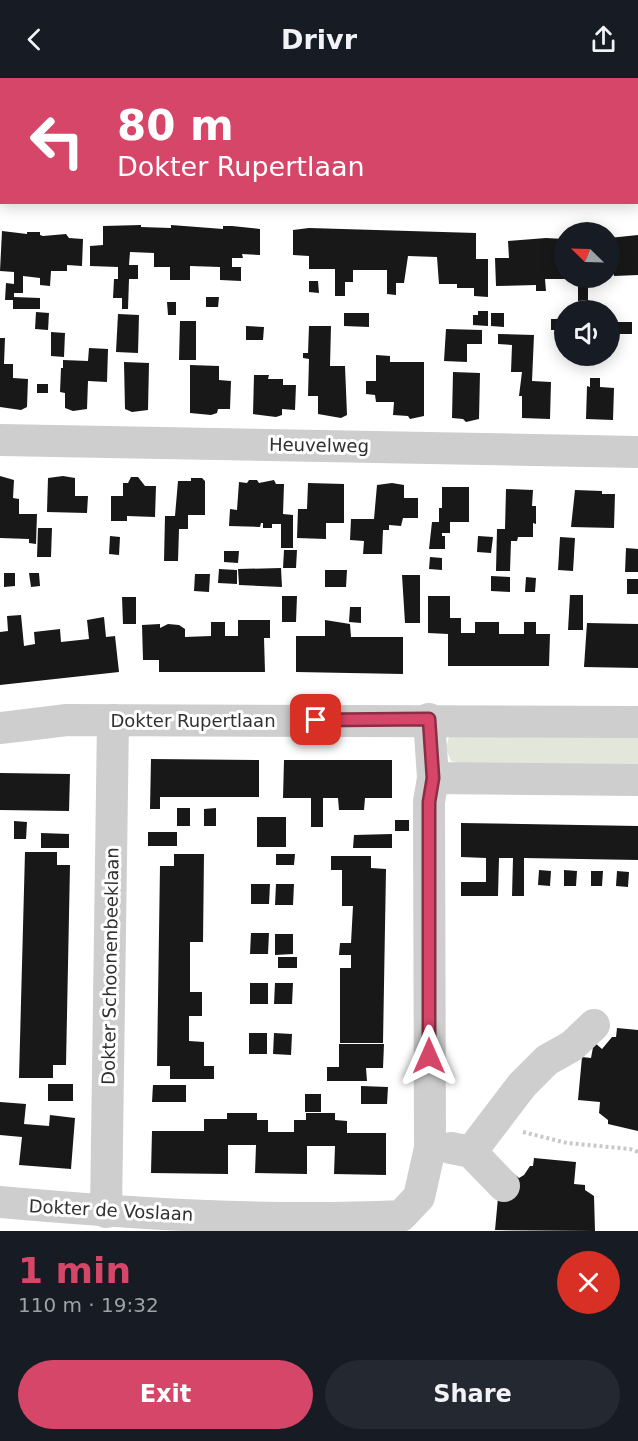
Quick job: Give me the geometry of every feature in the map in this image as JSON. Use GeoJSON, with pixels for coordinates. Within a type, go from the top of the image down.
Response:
{"type":"FeatureCollection","features":[{"type":"Feature","properties":{"kind":"street","name":"Heuvelweg"},"geometry":{"type":"LineString","coordinates":[[0,440],[638,452]]}},
{"type":"Feature","properties":{"kind":"street","name":"Dokter Rupertlaan"},"geometry":{"type":"LineString","coordinates":[[0,728],[67,720],[429,719],[638,722]]}},
{"type":"Feature","properties":{"kind":"street","name":"Dokter de Voslaan"},"geometry":{"type":"LineString","coordinates":[[0,1202],[106,1212],[286,1218],[401,1216],[419,1197],[430,1148],[429,802],[433,778],[429,719]]}},
{"type":"Feature","properties":{"kind":"street","name":"Dokter Schoonenbeeklaan"},"geometry":{"type":"LineString","coordinates":[[106,1212],[113,720]]}},
{"type":"Feature","properties":{"kind":"street"},"geometry":{"type":"LineString","coordinates":[[433,778],[638,780]]}},
{"type":"Feature","properties":{"kind":"street"},"geometry":{"type":"LineString","coordinates":[[471,1152],[490,1124],[522,1085],[547,1060],[572,1046],[594,1025]]}},
{"type":"Feature","properties":{"kind":"street"},"geometry":{"type":"LineString","coordinates":[[430,1148],[471,1152],[504,1186]]}},
{"type":"Feature","properties":{"kind":"path"},"geometry":{"type":"LineString","coordinates":[[490,1124],[567,1143],[630,1149],[638,1152]]}},
{"type":"Feature","properties":{"kind":"shaded area"},"geometry":{"type":"Polygon","coordinates":[[[450,732],[638,733],[638,769],[472,767],[451,761],[446,749],[450,732]]]}},
{"type":"Feature","properties":{"kind":"building"},"geometry":{"type":"Polygon","coordinates":[[[141,225],[141,227],[171,228],[171,225],[223,229],[223,226],[232,226],[260,229],[260,255],[242,254],[243,258],[232,258],[232,267],[241,267],[241,281],[220,280],[220,267],[190,266],[190,280],[170,280],[170,267],[154,267],[154,253],[130,252],[129,265],[138,265],[138,279],[129,279],[128,309],[122,309],[122,298],[113,298],[114,279],[118,279],[118,267],[90,266],[90,246],[103,245],[103,226],[141,225]]]}},
{"type":"Feature","properties":{"kind":"building"},"geometry":{"type":"Polygon","coordinates":[[[309,228],[476,233],[476,259],[488,259],[488,297],[474,296],[474,288],[457,288],[457,284],[439,284],[437,257],[408,256],[404,283],[396,283],[396,295],[387,294],[387,270],[353,270],[353,282],[345,282],[345,296],[335,296],[335,269],[309,269],[309,256],[293,255],[293,230],[309,228]]]}},
{"type":"Feature","properties":{"kind":"building"},"geometry":{"type":"Polygon","coordinates":[[[2,231],[27,234],[27,232],[40,232],[43,236],[66,234],[69,238],[83,239],[82,266],[67,265],[67,271],[51,271],[50,286],[40,285],[40,278],[23,276],[23,293],[14,293],[14,297],[40,298],[40,309],[13,309],[13,300],[5,300],[6,283],[14,284],[14,272],[0,271],[2,231]]]}},
{"type":"Feature","properties":{"kind":"building"},"geometry":{"type":"Polygon","coordinates":[[[638,235],[638,275],[620,276],[620,237],[638,235]]]}},
{"type":"Feature","properties":{"kind":"building"},"geometry":{"type":"Polygon","coordinates":[[[554,238],[554,279],[545,279],[546,291],[536,291],[536,285],[496,286],[495,258],[509,258],[508,241],[554,238]]]}},
{"type":"Feature","properties":{"kind":"building"},"geometry":{"type":"Polygon","coordinates":[[[309,281],[318,281],[319,293],[309,292],[309,281]]]}},
{"type":"Feature","properties":{"kind":"building"},"geometry":{"type":"Polygon","coordinates":[[[578,288],[588,288],[588,300],[578,300],[578,288]]]}},
{"type":"Feature","properties":{"kind":"building"},"geometry":{"type":"Polygon","coordinates":[[[206,297],[219,297],[218,307],[206,307],[206,297]]]}},
{"type":"Feature","properties":{"kind":"building"},"geometry":{"type":"Polygon","coordinates":[[[167,302],[176,302],[176,315],[168,315],[167,302]]]}},
{"type":"Feature","properties":{"kind":"building"},"geometry":{"type":"Polygon","coordinates":[[[478,311],[488,311],[488,326],[473,325],[473,315],[478,315],[478,311]]]}},
{"type":"Feature","properties":{"kind":"building"},"geometry":{"type":"Polygon","coordinates":[[[36,312],[49,313],[48,330],[35,329],[36,312]]]}},
{"type":"Feature","properties":{"kind":"building"},"geometry":{"type":"Polygon","coordinates":[[[344,313],[369,313],[369,327],[344,326],[344,313]]]}},
{"type":"Feature","properties":{"kind":"building"},"geometry":{"type":"Polygon","coordinates":[[[491,313],[504,313],[504,327],[491,326],[491,313]]]}},
{"type":"Feature","properties":{"kind":"building"},"geometry":{"type":"Polygon","coordinates":[[[118,314],[139,315],[138,353],[116,352],[118,314]]]}},
{"type":"Feature","properties":{"kind":"building"},"geometry":{"type":"Polygon","coordinates":[[[551,319],[554,319],[554,330],[551,330],[551,319]]]}},
{"type":"Feature","properties":{"kind":"building"},"geometry":{"type":"Polygon","coordinates":[[[180,321],[196,321],[196,360],[179,360],[180,321]]]}},
{"type":"Feature","properties":{"kind":"building"},"geometry":{"type":"Polygon","coordinates":[[[620,322],[632,322],[632,334],[620,334],[620,322]]]}},
{"type":"Feature","properties":{"kind":"building"},"geometry":{"type":"Polygon","coordinates":[[[246,326],[264,327],[263,340],[246,340],[246,326]]]}},
{"type":"Feature","properties":{"kind":"building"},"geometry":{"type":"Polygon","coordinates":[[[309,326],[331,326],[330,366],[345,366],[347,415],[341,418],[318,414],[318,396],[308,396],[309,359],[303,358],[303,353],[308,353],[309,326]]]}},
{"type":"Feature","properties":{"kind":"building"},"geometry":{"type":"Polygon","coordinates":[[[446,329],[482,330],[482,344],[467,344],[467,362],[444,361],[446,329]]]}},
{"type":"Feature","properties":{"kind":"building"},"geometry":{"type":"Polygon","coordinates":[[[51,332],[65,333],[64,357],[51,356],[51,332]]]}},
{"type":"Feature","properties":{"kind":"building"},"geometry":{"type":"Polygon","coordinates":[[[498,334],[534,335],[532,381],[551,382],[550,419],[522,418],[522,396],[519,396],[522,372],[511,372],[512,345],[498,344],[498,334]]]}},
{"type":"Feature","properties":{"kind":"building"},"geometry":{"type":"Polygon","coordinates":[[[0,338],[5,338],[4,364],[13,364],[13,378],[28,379],[27,407],[21,410],[0,407],[0,338]]]}},
{"type":"Feature","properties":{"kind":"building"},"geometry":{"type":"Polygon","coordinates":[[[89,348],[108,349],[107,382],[88,381],[87,409],[73,411],[65,408],[65,393],[60,392],[63,360],[88,361],[89,348]]]}},
{"type":"Feature","properties":{"kind":"building"},"geometry":{"type":"Polygon","coordinates":[[[376,355],[390,356],[390,362],[424,362],[424,416],[410,419],[408,416],[393,415],[394,402],[376,402],[375,395],[366,394],[366,381],[376,381],[376,355]]]}},
{"type":"Feature","properties":{"kind":"building"},"geometry":{"type":"Polygon","coordinates":[[[124,362],[149,363],[148,410],[132,412],[125,409],[124,362]]]}},
{"type":"Feature","properties":{"kind":"building"},"geometry":{"type":"Polygon","coordinates":[[[190,365],[219,366],[219,380],[231,381],[230,409],[218,409],[217,413],[211,415],[190,413],[190,365]]]}},
{"type":"Feature","properties":{"kind":"building"},"geometry":{"type":"Polygon","coordinates":[[[453,372],[480,373],[479,419],[466,422],[463,419],[452,418],[453,372]]]}},
{"type":"Feature","properties":{"kind":"building"},"geometry":{"type":"Polygon","coordinates":[[[254,375],[269,375],[268,379],[283,379],[283,385],[296,385],[295,410],[282,409],[282,415],[276,417],[253,414],[254,375]]]}},
{"type":"Feature","properties":{"kind":"building"},"geometry":{"type":"Polygon","coordinates":[[[590,378],[600,378],[600,387],[614,388],[613,420],[586,419],[587,386],[590,387],[590,378]]]}},
{"type":"Feature","properties":{"kind":"building"},"geometry":{"type":"Polygon","coordinates":[[[37,384],[48,384],[48,393],[37,393],[37,384]]]}},
{"type":"Feature","properties":{"kind":"building"},"geometry":{"type":"Polygon","coordinates":[[[0,476],[14,480],[13,498],[19,499],[19,514],[37,514],[36,544],[29,543],[29,539],[0,538],[0,476]]]}},
{"type":"Feature","properties":{"kind":"building"},"geometry":{"type":"Polygon","coordinates":[[[63,476],[75,478],[75,496],[88,496],[87,513],[47,512],[48,478],[63,476]]]}},
{"type":"Feature","properties":{"kind":"building"},"geometry":{"type":"Polygon","coordinates":[[[131,477],[138,477],[145,486],[156,486],[155,517],[127,516],[127,521],[111,521],[111,496],[123,496],[123,483],[128,483],[131,477]]]}},
{"type":"Feature","properties":{"kind":"building"},"geometry":{"type":"Polygon","coordinates":[[[191,478],[202,478],[205,481],[205,515],[188,515],[188,529],[179,529],[178,561],[164,561],[165,516],[175,516],[178,481],[191,481],[191,478]]]}},
{"type":"Feature","properties":{"kind":"building"},"geometry":{"type":"Polygon","coordinates":[[[249,480],[257,480],[259,483],[274,480],[276,484],[284,484],[283,514],[293,515],[293,548],[281,548],[281,524],[272,524],[272,528],[263,528],[263,523],[260,527],[229,526],[230,509],[237,510],[239,482],[247,483],[249,480]]]}},
{"type":"Feature","properties":{"kind":"building"},"geometry":{"type":"Polygon","coordinates":[[[308,483],[344,484],[344,523],[326,523],[326,539],[297,538],[298,509],[307,509],[308,483]]]}},
{"type":"Feature","properties":{"kind":"building"},"geometry":{"type":"Polygon","coordinates":[[[392,483],[404,485],[404,498],[418,498],[418,518],[403,518],[401,526],[389,525],[389,530],[383,530],[382,554],[363,554],[364,541],[350,540],[351,519],[374,519],[377,485],[392,483]]]}},
{"type":"Feature","properties":{"kind":"building"},"geometry":{"type":"Polygon","coordinates":[[[442,487],[469,487],[469,522],[450,522],[450,533],[442,533],[442,536],[445,536],[445,549],[429,549],[432,522],[439,522],[439,508],[442,508],[442,487]]]}},
{"type":"Feature","properties":{"kind":"building"},"geometry":{"type":"Polygon","coordinates":[[[506,489],[533,490],[532,506],[536,506],[536,524],[533,523],[533,537],[518,537],[517,541],[511,541],[510,571],[496,571],[497,529],[505,529],[506,489]]]}},
{"type":"Feature","properties":{"kind":"building"},"geometry":{"type":"Polygon","coordinates":[[[575,490],[615,494],[614,528],[571,527],[575,490]]]}},
{"type":"Feature","properties":{"kind":"building"},"geometry":{"type":"Polygon","coordinates":[[[38,528],[52,528],[51,557],[37,557],[38,528]]]}},
{"type":"Feature","properties":{"kind":"building"},"geometry":{"type":"Polygon","coordinates":[[[110,536],[120,537],[119,555],[109,554],[110,536]]]}},
{"type":"Feature","properties":{"kind":"building"},"geometry":{"type":"Polygon","coordinates":[[[478,536],[493,537],[491,553],[477,552],[478,536]]]}},
{"type":"Feature","properties":{"kind":"building"},"geometry":{"type":"Polygon","coordinates":[[[560,537],[575,538],[573,571],[558,570],[560,537]]]}},
{"type":"Feature","properties":{"kind":"building"},"geometry":{"type":"Polygon","coordinates":[[[626,548],[638,549],[638,572],[625,572],[626,548]]]}},
{"type":"Feature","properties":{"kind":"building"},"geometry":{"type":"Polygon","coordinates":[[[284,550],[297,550],[296,568],[283,568],[284,550]]]}},
{"type":"Feature","properties":{"kind":"building"},"geometry":{"type":"Polygon","coordinates":[[[224,551],[239,551],[238,563],[224,562],[224,551]]]}},
{"type":"Feature","properties":{"kind":"building"},"geometry":{"type":"Polygon","coordinates":[[[430,557],[442,558],[442,570],[429,569],[430,557]]]}},
{"type":"Feature","properties":{"kind":"building"},"geometry":{"type":"Polygon","coordinates":[[[281,568],[282,587],[239,585],[238,569],[281,568]]]}},
{"type":"Feature","properties":{"kind":"building"},"geometry":{"type":"Polygon","coordinates":[[[219,569],[237,570],[237,584],[218,583],[219,569]]]}},
{"type":"Feature","properties":{"kind":"building"},"geometry":{"type":"Polygon","coordinates":[[[325,570],[347,570],[346,587],[325,587],[325,570]]]}},
{"type":"Feature","properties":{"kind":"building"},"geometry":{"type":"Polygon","coordinates":[[[4,573],[15,573],[15,586],[4,587],[4,573]]]}},
{"type":"Feature","properties":{"kind":"building"},"geometry":{"type":"Polygon","coordinates":[[[29,573],[39,573],[40,586],[31,587],[29,573]]]}},
{"type":"Feature","properties":{"kind":"building"},"geometry":{"type":"Polygon","coordinates":[[[195,574],[210,574],[209,592],[194,591],[195,574]]]}},
{"type":"Feature","properties":{"kind":"building"},"geometry":{"type":"Polygon","coordinates":[[[402,575],[420,575],[420,623],[405,623],[402,575]]]}},
{"type":"Feature","properties":{"kind":"building"},"geometry":{"type":"Polygon","coordinates":[[[491,576],[510,577],[510,592],[491,591],[491,576]]]}},
{"type":"Feature","properties":{"kind":"building"},"geometry":{"type":"Polygon","coordinates":[[[526,577],[536,578],[535,592],[525,592],[526,577]]]}},
{"type":"Feature","properties":{"kind":"building"},"geometry":{"type":"Polygon","coordinates":[[[627,579],[638,579],[638,594],[627,594],[627,579]]]}},
{"type":"Feature","properties":{"kind":"building"},"geometry":{"type":"Polygon","coordinates":[[[570,595],[583,595],[583,630],[568,630],[570,595]]]}},
{"type":"Feature","properties":{"kind":"building"},"geometry":{"type":"Polygon","coordinates":[[[282,596],[297,596],[296,622],[282,622],[282,596]]]}},
{"type":"Feature","properties":{"kind":"building"},"geometry":{"type":"Polygon","coordinates":[[[428,596],[450,596],[450,618],[461,618],[461,633],[475,633],[475,622],[499,622],[499,634],[524,634],[524,622],[536,622],[536,634],[550,634],[549,666],[448,666],[448,634],[428,633],[428,596]]]}},
{"type":"Feature","properties":{"kind":"building"},"geometry":{"type":"Polygon","coordinates":[[[122,597],[136,597],[136,624],[123,624],[122,597]]]}},
{"type":"Feature","properties":{"kind":"building"},"geometry":{"type":"Polygon","coordinates":[[[350,607],[361,607],[361,623],[349,622],[350,607]]]}},
{"type":"Feature","properties":{"kind":"building"},"geometry":{"type":"Polygon","coordinates":[[[21,615],[24,646],[35,644],[34,632],[60,629],[61,642],[89,639],[87,620],[104,617],[106,637],[115,636],[119,672],[0,685],[0,632],[8,631],[7,616],[21,615]]]}},
{"type":"Feature","properties":{"kind":"building"},"geometry":{"type":"Polygon","coordinates":[[[238,620],[270,620],[270,638],[264,638],[265,672],[159,672],[159,660],[143,660],[142,625],[160,624],[160,628],[168,624],[179,625],[185,629],[185,637],[211,636],[211,622],[225,622],[225,636],[238,636],[238,620]]]}},
{"type":"Feature","properties":{"kind":"building"},"geometry":{"type":"Polygon","coordinates":[[[325,620],[350,624],[351,637],[403,637],[403,674],[296,672],[296,636],[325,636],[325,620]]]}},
{"type":"Feature","properties":{"kind":"building"},"geometry":{"type":"Polygon","coordinates":[[[587,623],[638,624],[638,668],[584,667],[587,623]]]}},
{"type":"Feature","properties":{"kind":"building"},"geometry":{"type":"Polygon","coordinates":[[[151,759],[259,760],[259,797],[160,797],[160,809],[150,809],[151,759]]]}},
{"type":"Feature","properties":{"kind":"building"},"geometry":{"type":"Polygon","coordinates":[[[284,760],[392,760],[392,798],[365,798],[364,810],[339,810],[338,798],[323,798],[323,827],[311,827],[311,798],[283,798],[284,760]]]}},
{"type":"Feature","properties":{"kind":"building"},"geometry":{"type":"Polygon","coordinates":[[[0,773],[70,774],[69,811],[0,810],[0,773]]]}},
{"type":"Feature","properties":{"kind":"building"},"geometry":{"type":"Polygon","coordinates":[[[177,808],[190,808],[190,826],[177,826],[177,808]]]}},
{"type":"Feature","properties":{"kind":"building"},"geometry":{"type":"Polygon","coordinates":[[[216,808],[216,826],[204,826],[204,809],[216,808]]]}},
{"type":"Feature","properties":{"kind":"building"},"geometry":{"type":"Polygon","coordinates":[[[257,817],[286,817],[286,847],[257,847],[257,817]]]}},
{"type":"Feature","properties":{"kind":"building"},"geometry":{"type":"Polygon","coordinates":[[[395,820],[409,820],[409,831],[395,831],[395,820]]]}},
{"type":"Feature","properties":{"kind":"building"},"geometry":{"type":"Polygon","coordinates":[[[14,821],[27,822],[26,839],[14,839],[14,821]]]}},
{"type":"Feature","properties":{"kind":"building"},"geometry":{"type":"Polygon","coordinates":[[[461,823],[638,826],[638,860],[524,858],[524,896],[512,896],[513,858],[499,858],[498,896],[461,896],[461,882],[486,882],[486,858],[461,857],[461,823]]]}},
{"type":"Feature","properties":{"kind":"building"},"geometry":{"type":"Polygon","coordinates":[[[148,832],[177,832],[177,846],[148,846],[148,832]]]}},
{"type":"Feature","properties":{"kind":"building"},"geometry":{"type":"Polygon","coordinates":[[[41,833],[69,834],[69,848],[41,848],[41,833]]]}},
{"type":"Feature","properties":{"kind":"building"},"geometry":{"type":"Polygon","coordinates":[[[392,834],[392,848],[353,848],[354,835],[392,834]]]}},
{"type":"Feature","properties":{"kind":"building"},"geometry":{"type":"Polygon","coordinates":[[[25,852],[57,852],[57,865],[70,865],[66,1065],[53,1065],[53,1078],[19,1078],[25,852]]]}},
{"type":"Feature","properties":{"kind":"building"},"geometry":{"type":"Polygon","coordinates":[[[174,854],[204,854],[203,942],[190,942],[190,992],[202,992],[202,1016],[189,1016],[189,1041],[204,1042],[204,1066],[214,1066],[214,1079],[170,1079],[170,1066],[157,1066],[160,866],[174,866],[174,854]]]}},
{"type":"Feature","properties":{"kind":"building"},"geometry":{"type":"Polygon","coordinates":[[[276,854],[295,854],[294,865],[276,865],[276,854]]]}},
{"type":"Feature","properties":{"kind":"building"},"geometry":{"type":"Polygon","coordinates":[[[331,856],[371,856],[371,868],[386,869],[383,1043],[340,1043],[340,968],[351,968],[351,955],[339,955],[340,943],[351,943],[353,906],[342,906],[342,870],[331,870],[331,856]]]}},
{"type":"Feature","properties":{"kind":"building"},"geometry":{"type":"Polygon","coordinates":[[[539,870],[551,871],[550,886],[538,885],[539,870]]]}},
{"type":"Feature","properties":{"kind":"building"},"geometry":{"type":"Polygon","coordinates":[[[564,870],[577,871],[576,886],[564,886],[564,870]]]}},
{"type":"Feature","properties":{"kind":"building"},"geometry":{"type":"Polygon","coordinates":[[[591,871],[603,871],[602,886],[591,886],[591,871]]]}},
{"type":"Feature","properties":{"kind":"building"},"geometry":{"type":"Polygon","coordinates":[[[617,871],[629,872],[628,887],[616,886],[617,871]]]}},
{"type":"Feature","properties":{"kind":"building"},"geometry":{"type":"Polygon","coordinates":[[[251,884],[270,884],[269,904],[251,904],[251,884]]]}},
{"type":"Feature","properties":{"kind":"building"},"geometry":{"type":"Polygon","coordinates":[[[276,884],[294,884],[293,905],[275,905],[276,884]]]}},
{"type":"Feature","properties":{"kind":"building"},"geometry":{"type":"Polygon","coordinates":[[[251,933],[269,933],[268,954],[250,954],[251,933]]]}},
{"type":"Feature","properties":{"kind":"building"},"geometry":{"type":"Polygon","coordinates":[[[275,934],[293,934],[293,954],[275,955],[275,934]]]}},
{"type":"Feature","properties":{"kind":"building"},"geometry":{"type":"Polygon","coordinates":[[[278,957],[297,957],[297,968],[278,968],[278,957]]]}},
{"type":"Feature","properties":{"kind":"building"},"geometry":{"type":"Polygon","coordinates":[[[250,983],[268,983],[268,1004],[250,1004],[250,983]]]}},
{"type":"Feature","properties":{"kind":"building"},"geometry":{"type":"Polygon","coordinates":[[[275,983],[293,983],[292,1004],[274,1004],[275,983]]]}},
{"type":"Feature","properties":{"kind":"building"},"geometry":{"type":"Polygon","coordinates":[[[617,1028],[638,1030],[638,1131],[608,1124],[608,1120],[599,1113],[600,1102],[578,1100],[582,1057],[591,1058],[594,1042],[602,1049],[612,1037],[616,1037],[617,1028]]]}},
{"type":"Feature","properties":{"kind":"building"},"geometry":{"type":"Polygon","coordinates":[[[249,1033],[267,1033],[267,1054],[249,1054],[249,1033]]]}},
{"type":"Feature","properties":{"kind":"building"},"geometry":{"type":"Polygon","coordinates":[[[274,1033],[292,1034],[291,1055],[273,1054],[274,1033]]]}},
{"type":"Feature","properties":{"kind":"building"},"geometry":{"type":"Polygon","coordinates":[[[339,1044],[384,1044],[383,1068],[366,1068],[367,1081],[327,1081],[327,1067],[339,1067],[339,1044]]]}},
{"type":"Feature","properties":{"kind":"building"},"geometry":{"type":"Polygon","coordinates":[[[48,1084],[73,1084],[73,1101],[48,1101],[48,1084]]]}},
{"type":"Feature","properties":{"kind":"building"},"geometry":{"type":"Polygon","coordinates":[[[153,1085],[186,1085],[186,1102],[152,1102],[153,1085]]]}},
{"type":"Feature","properties":{"kind":"building"},"geometry":{"type":"Polygon","coordinates":[[[361,1086],[388,1087],[387,1104],[361,1104],[361,1086]]]}},
{"type":"Feature","properties":{"kind":"building"},"geometry":{"type":"Polygon","coordinates":[[[305,1094],[321,1094],[321,1112],[305,1112],[305,1094]]]}},
{"type":"Feature","properties":{"kind":"building"},"geometry":{"type":"Polygon","coordinates":[[[0,1102],[26,1104],[24,1124],[49,1126],[50,1115],[75,1118],[71,1169],[19,1165],[22,1137],[0,1135],[0,1102]]]}},
{"type":"Feature","properties":{"kind":"building"},"geometry":{"type":"Polygon","coordinates":[[[227,1113],[257,1113],[257,1120],[268,1120],[268,1132],[294,1132],[294,1120],[306,1120],[306,1113],[335,1113],[335,1120],[347,1121],[347,1133],[386,1133],[386,1175],[334,1174],[335,1146],[307,1146],[307,1174],[255,1173],[256,1145],[228,1145],[228,1174],[151,1173],[152,1131],[204,1131],[204,1119],[227,1119],[227,1113]]]}},
{"type":"Feature","properties":{"kind":"building"},"geometry":{"type":"Polygon","coordinates":[[[534,1158],[576,1162],[574,1184],[585,1185],[585,1190],[594,1196],[595,1231],[495,1230],[499,1187],[512,1172],[519,1178],[524,1175],[530,1166],[533,1166],[534,1158]]]}},
{"type":"Feature","properties":{"kind":"route"},"geometry":{"type":"LineString","coordinates":[[316,720],[429,719],[433,778],[429,802],[429,1056]]}}]}
